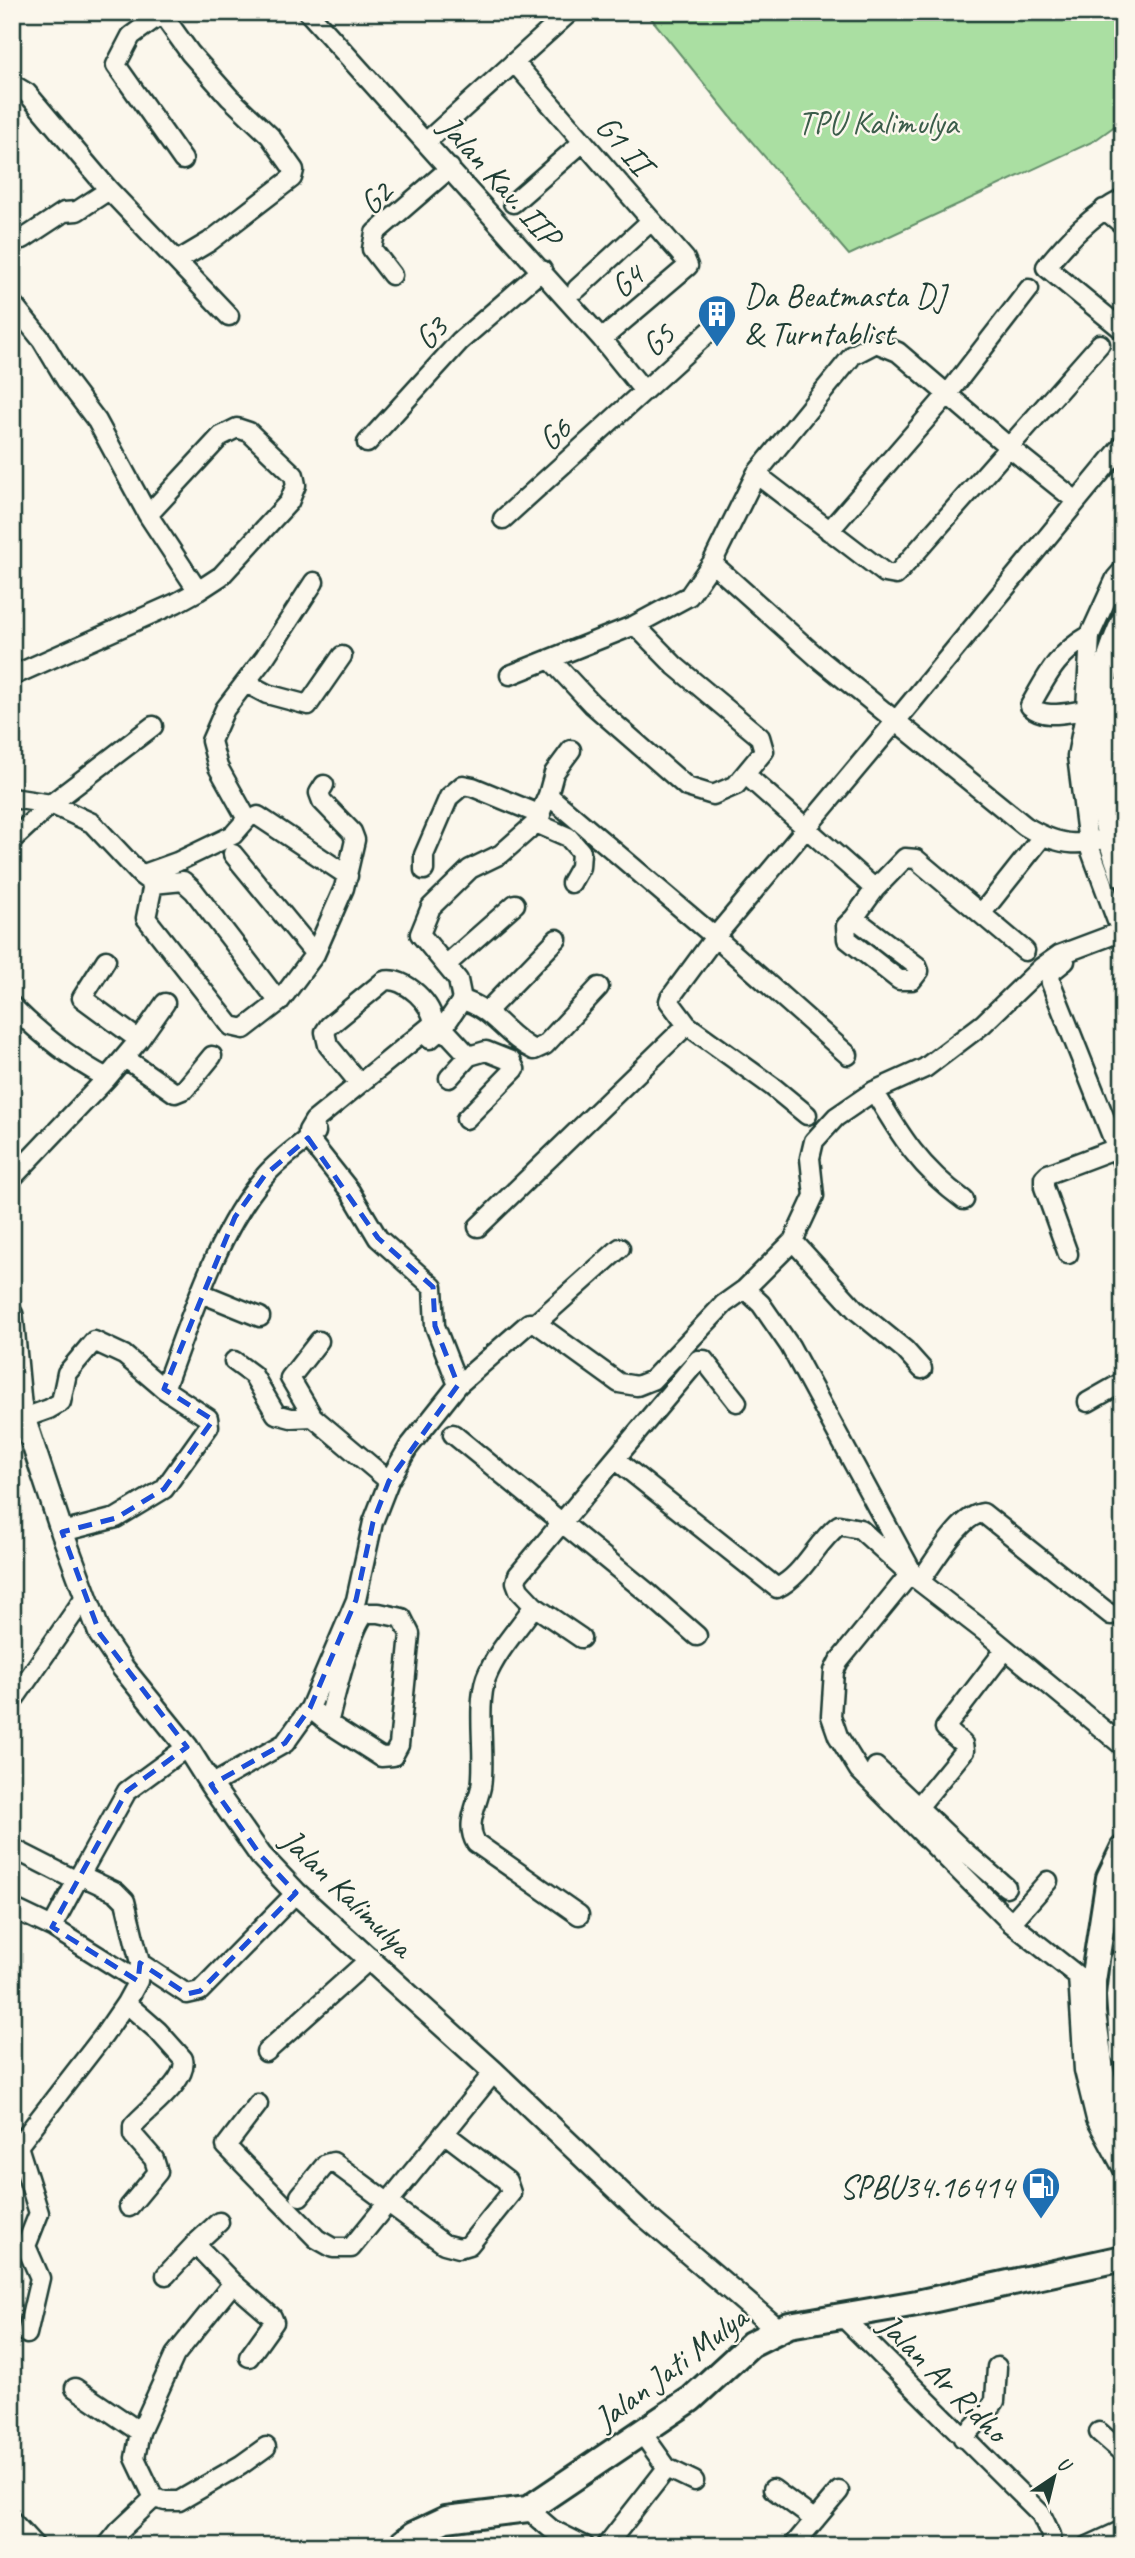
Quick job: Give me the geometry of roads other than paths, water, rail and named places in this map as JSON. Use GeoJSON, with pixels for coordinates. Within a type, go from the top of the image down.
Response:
{"type":"FeatureCollection","features":[{"type":"Feature","properties":{"kind":"main road"},"geometry":{"type":"LineString","coordinates":[[1123,623],[1108,656],[1099,694],[1096,767],[1106,838],[1123,875]]}},
{"type":"Feature","properties":{"kind":"main road"},"geometry":{"type":"LineString","coordinates":[[1123,690],[1118,746],[1123,797]]}},
{"type":"Feature","properties":{"kind":"main road"},"geometry":{"type":"LineString","coordinates":[[1123,1849],[1109,1878],[1085,1978],[1101,2070],[1114,2124],[1123,2141]]}},
{"type":"Feature","properties":{"kind":"main road"},"geometry":{"type":"LineString","coordinates":[[1123,1961],[1119,1996],[1123,2053]]}},
{"type":"Feature","properties":{"kind":"main road","name":"Jalan Jati Mulya"},"geometry":{"type":"LineString","coordinates":[[399,2546],[414,2534],[446,2518],[527,2509],[691,2399],[751,2344],[777,2329],[917,2303],[1123,2258]]}},
{"type":"Feature","properties":{"kind":"street","name":"Jalan Kav. IIP"},"geometry":{"type":"LineString","coordinates":[[308,12],[542,270],[644,391]]}},
{"type":"Feature","properties":{"kind":"street"},"geometry":{"type":"LineString","coordinates":[[427,141],[570,12]]}},
{"type":"Feature","properties":{"kind":"street"},"geometry":{"type":"LineString","coordinates":[[177,261],[209,242],[292,178],[294,170],[270,136],[230,98],[190,52],[163,13],[131,36],[116,65],[183,160]]}},
{"type":"Feature","properties":{"kind":"street","name":"G1 II"},"geometry":{"type":"LineString","coordinates":[[514,62],[685,259],[688,266]]}},
{"type":"Feature","properties":{"kind":"street"},"geometry":{"type":"LineString","coordinates":[[12,84],[27,93],[109,190],[229,316]]}},
{"type":"Feature","properties":{"kind":"street"},"geometry":{"type":"LineString","coordinates":[[513,203],[583,142]]}},
{"type":"Feature","properties":{"kind":"street","name":"G2"},"geometry":{"type":"LineString","coordinates":[[392,275],[372,249],[376,233],[450,168]]}},
{"type":"Feature","properties":{"kind":"street"},"geometry":{"type":"LineString","coordinates":[[12,239],[23,239],[64,212],[77,211],[109,190]]}},
{"type":"Feature","properties":{"kind":"street"},"geometry":{"type":"LineString","coordinates":[[1123,200],[1104,209],[1069,239],[1046,268],[1123,330]]}},
{"type":"Feature","properties":{"kind":"street"},"geometry":{"type":"LineString","coordinates":[[1104,209],[1123,225]]}},
{"type":"Feature","properties":{"kind":"street"},"geometry":{"type":"LineString","coordinates":[[577,289],[651,221]]}},
{"type":"Feature","properties":{"kind":"street","name":"G4"},"geometry":{"type":"LineString","coordinates":[[602,339],[688,266]]}},
{"type":"Feature","properties":{"kind":"street","name":"G3"},"geometry":{"type":"LineString","coordinates":[[367,443],[460,341],[542,270]]}},
{"type":"Feature","properties":{"kind":"street"},"geometry":{"type":"LineString","coordinates":[[830,530],[947,395],[1030,289]]}},
{"type":"Feature","properties":{"kind":"street"},"geometry":{"type":"LineString","coordinates":[[12,303],[43,340],[66,380],[97,421],[148,515],[198,591]]}},
{"type":"Feature","properties":{"kind":"street","name":"G5"},"geometry":{"type":"LineString","coordinates":[[644,391],[709,331]]}},
{"type":"Feature","properties":{"kind":"street"},"geometry":{"type":"LineString","coordinates":[[510,676],[635,625],[689,596],[712,563],[756,474],[853,355],[876,343],[898,352],[1075,500]]}},
{"type":"Feature","properties":{"kind":"street"},"geometry":{"type":"LineString","coordinates":[[756,474],[886,573],[900,573],[1100,344]]}},
{"type":"Feature","properties":{"kind":"street","name":"G6"},"geometry":{"type":"LineString","coordinates":[[503,519],[644,391]]}},
{"type":"Feature","properties":{"kind":"street"},"geometry":{"type":"LineString","coordinates":[[12,676],[154,614],[221,576],[289,502],[296,485],[294,475],[249,432],[237,428],[221,436],[148,515]]}},
{"type":"Feature","properties":{"kind":"street"},"geometry":{"type":"LineString","coordinates":[[807,1115],[687,1025],[669,999],[715,937],[1123,444]]}},
{"type":"Feature","properties":{"kind":"street"},"geometry":{"type":"LineString","coordinates":[[712,563],[817,657],[1025,826],[1042,837],[1073,845],[1106,838]]}},
{"type":"Feature","properties":{"kind":"street"},"geometry":{"type":"LineString","coordinates":[[1122,936],[1106,838],[1077,756],[1086,710],[1090,635],[1116,578],[1123,570]]}},
{"type":"Feature","properties":{"kind":"street"},"geometry":{"type":"LineString","coordinates":[[147,880],[233,835],[247,819],[218,767],[211,741],[225,709],[246,683],[314,582]]}},
{"type":"Feature","properties":{"kind":"street"},"geometry":{"type":"LineString","coordinates":[[550,659],[592,704],[687,787],[713,796],[736,785],[764,751],[760,737],[676,666],[635,625]]}},
{"type":"Feature","properties":{"kind":"street"},"geometry":{"type":"LineString","coordinates":[[1086,710],[1048,715],[1037,713],[1030,706],[1055,663],[1076,643],[1090,635]]}},
{"type":"Feature","properties":{"kind":"street"},"geometry":{"type":"LineString","coordinates":[[246,683],[267,694],[308,705],[342,656]]}},
{"type":"Feature","properties":{"kind":"street"},"geometry":{"type":"LineString","coordinates":[[12,840],[51,804],[153,726]]}},
{"type":"Feature","properties":{"kind":"street"},"geometry":{"type":"LineString","coordinates":[[164,1390],[201,1293],[235,1217],[265,1175],[443,1028],[462,1000],[458,980],[420,934],[431,907],[470,869],[501,854],[538,819],[554,773],[571,750]]}},
{"type":"Feature","properties":{"kind":"street"},"geometry":{"type":"LineString","coordinates":[[745,774],[875,889]]}},
{"type":"Feature","properties":{"kind":"street"},"geometry":{"type":"LineString","coordinates":[[147,880],[146,918],[232,1026],[244,1029],[279,1002],[315,954],[348,876],[355,840],[352,832],[320,797],[319,793],[324,785]]}},
{"type":"Feature","properties":{"kind":"street"},"geometry":{"type":"LineString","coordinates":[[424,870],[424,855],[449,797],[463,785],[473,787],[538,819],[568,837],[582,852],[580,867],[570,883]]}},
{"type":"Feature","properties":{"kind":"street"},"geometry":{"type":"LineString","coordinates":[[548,795],[848,1055]]}},
{"type":"Feature","properties":{"kind":"street"},"geometry":{"type":"LineString","coordinates":[[12,798],[51,804],[92,823],[147,880],[183,881],[194,891],[279,1002]]}},
{"type":"Feature","properties":{"kind":"street"},"geometry":{"type":"LineString","coordinates":[[258,816],[348,876]]}},
{"type":"Feature","properties":{"kind":"street"},"geometry":{"type":"LineString","coordinates":[[981,914],[1042,837]]}},
{"type":"Feature","properties":{"kind":"street"},"geometry":{"type":"LineString","coordinates":[[233,854],[315,954]]}},
{"type":"Feature","properties":{"kind":"street"},"geometry":{"type":"LineString","coordinates":[[854,918],[899,862],[911,857],[1025,951]]}},
{"type":"Feature","properties":{"kind":"street"},"geometry":{"type":"LineString","coordinates":[[447,964],[515,904]]}},
{"type":"Feature","properties":{"kind":"street"},"geometry":{"type":"LineString","coordinates":[[211,1785],[285,1743],[310,1708],[356,1600],[373,1522],[389,1481],[408,1448],[458,1385],[529,1323],[536,1323],[619,1383],[637,1386],[652,1380],[724,1304],[744,1289],[793,1241],[814,1196],[810,1158],[814,1141],[836,1117],[874,1091],[925,1068],[983,1024],[1042,967],[1059,955],[1122,936]]}},
{"type":"Feature","properties":{"kind":"street"},"geometry":{"type":"LineString","coordinates":[[1068,1254],[1044,1187],[1045,1176],[1120,1156],[1051,983],[1050,973],[1064,961],[1122,936]]}},
{"type":"Feature","properties":{"kind":"street"},"geometry":{"type":"LineString","coordinates":[[487,1011],[557,939]]}},
{"type":"Feature","properties":{"kind":"street"},"geometry":{"type":"LineString","coordinates":[[106,960],[82,998],[139,1040]]}},
{"type":"Feature","properties":{"kind":"street"},"geometry":{"type":"LineString","coordinates":[[359,1083],[328,1045],[325,1032],[384,981],[390,979],[405,983],[433,1016],[433,1024],[314,1121],[307,1131],[308,1138],[350,1191],[378,1238],[433,1287],[435,1326],[458,1385]]}},
{"type":"Feature","properties":{"kind":"street"},"geometry":{"type":"LineString","coordinates":[[462,1000],[487,1011],[522,1044],[534,1050],[545,1045],[599,987]]}},
{"type":"Feature","properties":{"kind":"street"},"geometry":{"type":"LineString","coordinates":[[12,1178],[125,1058],[165,1003]]}},
{"type":"Feature","properties":{"kind":"street"},"geometry":{"type":"LineString","coordinates":[[12,1006],[45,1037],[83,1065],[107,1078]]}},
{"type":"Feature","properties":{"kind":"street"},"geometry":{"type":"LineString","coordinates":[[478,1227],[687,1025]]}},
{"type":"Feature","properties":{"kind":"street"},"geometry":{"type":"LineString","coordinates":[[443,1028],[469,1056]]}},
{"type":"Feature","properties":{"kind":"street"},"geometry":{"type":"LineString","coordinates":[[449,1078],[469,1056],[486,1051],[511,1061],[515,1069],[466,1119]]}},
{"type":"Feature","properties":{"kind":"street"},"geometry":{"type":"LineString","coordinates":[[125,1058],[175,1093],[185,1088],[212,1056]]}},
{"type":"Feature","properties":{"kind":"street"},"geometry":{"type":"LineString","coordinates":[[874,1091],[909,1149],[942,1184],[964,1200]]}},
{"type":"Feature","properties":{"kind":"street"},"geometry":{"type":"LineString","coordinates":[[793,1241],[856,1310],[905,1350],[922,1369]]}},
{"type":"Feature","properties":{"kind":"street"},"geometry":{"type":"LineString","coordinates":[[536,1323],[620,1248]]}},
{"type":"Feature","properties":{"kind":"street"},"geometry":{"type":"LineString","coordinates":[[744,1289],[761,1304],[790,1346],[915,1578]]}},
{"type":"Feature","properties":{"kind":"street"},"geometry":{"type":"LineString","coordinates":[[201,1293],[260,1317]]}},
{"type":"Feature","properties":{"kind":"street","name":"Jalan Kalimulya"},"geometry":{"type":"LineString","coordinates":[[12,1315],[20,1402],[24,1418],[100,1634],[123,1668],[187,1747],[261,1856],[296,1893],[494,2071],[644,2215],[777,2329]]}},
{"type":"Feature","properties":{"kind":"street"},"geometry":{"type":"LineString","coordinates":[[24,1418],[61,1402],[67,1373],[94,1341],[124,1355],[164,1390],[208,1418],[209,1426],[164,1489],[116,1518],[62,1532]]}},
{"type":"Feature","properties":{"kind":"street"},"geometry":{"type":"LineString","coordinates":[[319,1341],[290,1378],[313,1417],[389,1481]]}},
{"type":"Feature","properties":{"kind":"street"},"geometry":{"type":"LineString","coordinates":[[581,1638],[534,1606],[519,1590],[516,1582],[518,1574],[698,1360],[704,1360],[737,1402]]}},
{"type":"Feature","properties":{"kind":"street"},"geometry":{"type":"LineString","coordinates":[[234,1361],[253,1376],[276,1413],[291,1418],[313,1417]]}},
{"type":"Feature","properties":{"kind":"street"},"geometry":{"type":"LineString","coordinates":[[1088,1402],[1123,1382]]}},
{"type":"Feature","properties":{"kind":"street"},"geometry":{"type":"LineString","coordinates":[[453,1434],[697,1636]]}},
{"type":"Feature","properties":{"kind":"street"},"geometry":{"type":"LineString","coordinates":[[615,1459],[778,1588],[794,1577],[829,1532],[839,1525],[860,1529],[915,1578],[1123,1746]]}},
{"type":"Feature","properties":{"kind":"street"},"geometry":{"type":"LineString","coordinates":[[1111,1615],[983,1513],[977,1513],[960,1527],[839,1661],[834,1671],[831,1716],[838,1736],[859,1770],[1011,1923],[1085,1978],[1087,2082],[1096,2119],[1123,2169]]}},
{"type":"Feature","properties":{"kind":"street"},"geometry":{"type":"LineString","coordinates":[[12,1702],[85,1597]]}},
{"type":"Feature","properties":{"kind":"street"},"geometry":{"type":"LineString","coordinates":[[534,1606],[492,1666],[485,1682],[481,1784],[470,1834],[476,1843],[579,1915]]}},
{"type":"Feature","properties":{"kind":"street"},"geometry":{"type":"LineString","coordinates":[[310,1708],[328,1723],[381,1757],[393,1756],[397,1750],[410,1634],[402,1618],[379,1613],[366,1613],[363,1616],[353,1639],[328,1723]]}},
{"type":"Feature","properties":{"kind":"street"},"geometry":{"type":"LineString","coordinates":[[919,1806],[964,1751],[963,1744],[945,1728],[970,1699],[1005,1650]]}},
{"type":"Feature","properties":{"kind":"street"},"geometry":{"type":"LineString","coordinates":[[52,1927],[127,1791],[187,1747]]}},
{"type":"Feature","properties":{"kind":"street"},"geometry":{"type":"LineString","coordinates":[[876,1767],[964,1852],[1006,1887]]}},
{"type":"Feature","properties":{"kind":"street"},"geometry":{"type":"LineString","coordinates":[[12,1848],[116,1892],[125,1901],[139,1973],[125,2003],[104,2035],[15,2144],[39,2213],[26,2246],[40,2278],[27,2334]]}},
{"type":"Feature","properties":{"kind":"street"},"geometry":{"type":"LineString","coordinates":[[1011,1923],[1048,1881]]}},
{"type":"Feature","properties":{"kind":"street"},"geometry":{"type":"LineString","coordinates":[[12,1908],[139,1973],[187,1994],[194,1994],[296,1893]]}},
{"type":"Feature","properties":{"kind":"street"},"geometry":{"type":"LineString","coordinates":[[266,2052],[370,1958]]}},
{"type":"Feature","properties":{"kind":"street"},"geometry":{"type":"LineString","coordinates":[[125,2003],[158,2031],[183,2059],[185,2065],[184,2072],[177,2081],[133,2126],[133,2135],[155,2159],[158,2172],[129,2207]]}},
{"type":"Feature","properties":{"kind":"street"},"geometry":{"type":"LineString","coordinates":[[258,2104],[226,2146],[317,2239],[333,2248],[351,2248],[494,2071]]}},
{"type":"Feature","properties":{"kind":"street"},"geometry":{"type":"LineString","coordinates":[[300,2196],[326,2164],[333,2162],[444,2244],[459,2248],[468,2245],[511,2193],[507,2181],[444,2133]]}},
{"type":"Feature","properties":{"kind":"street"},"geometry":{"type":"LineString","coordinates":[[166,2275],[219,2222]]}},
{"type":"Feature","properties":{"kind":"street"},"geometry":{"type":"LineString","coordinates":[[195,2244],[233,2283],[272,2317],[274,2322],[249,2357]]}},
{"type":"Feature","properties":{"kind":"street"},"geometry":{"type":"LineString","coordinates":[[233,2283],[175,2356],[140,2432],[135,2458],[154,2498],[179,2501],[241,2465],[266,2447]]}},
{"type":"Feature","properties":{"kind":"street","name":"Jalan Ar Ridho"},"geometry":{"type":"LineString","coordinates":[[842,2316],[1041,2514],[1051,2535],[1052,2546]]}},
{"type":"Feature","properties":{"kind":"street"},"geometry":{"type":"LineString","coordinates":[[963,2438],[995,2401],[997,2367]]}},
{"type":"Feature","properties":{"kind":"street"},"geometry":{"type":"LineString","coordinates":[[75,2388],[140,2432]]}},
{"type":"Feature","properties":{"kind":"street"},"geometry":{"type":"LineString","coordinates":[[1099,2432],[1123,2453]]}},
{"type":"Feature","properties":{"kind":"street"},"geometry":{"type":"LineString","coordinates":[[642,2433],[667,2468],[694,2481]]}},
{"type":"Feature","properties":{"kind":"street"},"geometry":{"type":"LineString","coordinates":[[606,2546],[667,2468]]}},
{"type":"Feature","properties":{"kind":"street"},"geometry":{"type":"LineString","coordinates":[[773,2489],[815,2521]]}},
{"type":"Feature","properties":{"kind":"street"},"geometry":{"type":"LineString","coordinates":[[793,2546],[839,2491]]}},
{"type":"Feature","properties":{"kind":"street"},"geometry":{"type":"LineString","coordinates":[[107,2546],[154,2498]]}},
{"type":"Feature","properties":{"kind":"street"},"geometry":{"type":"LineString","coordinates":[[527,2509],[551,2529],[585,2546]]}},
{"type":"Feature","properties":{"kind":"street"},"geometry":{"type":"LineString","coordinates":[[12,2521],[35,2546]]}},
{"type":"Feature","properties":{"kind":"street"},"geometry":{"type":"LineString","coordinates":[[1088,2546],[1123,2530]]}},
{"type":"Feature","properties":{"kind":"place","name":"Da Beatmasta DJ & Turntablist"},"geometry":{"type":"Point","coordinates":[717,348]}},
{"type":"Feature","properties":{"kind":"place","name":"SPBU34.16414"},"geometry":{"type":"Point","coordinates":[1041,2220]}},
{"type":"Feature","properties":{"kind":"park label","name":"TPU Kalimulya"},"geometry":{"type":"Point","coordinates":[878,122]}}]}
